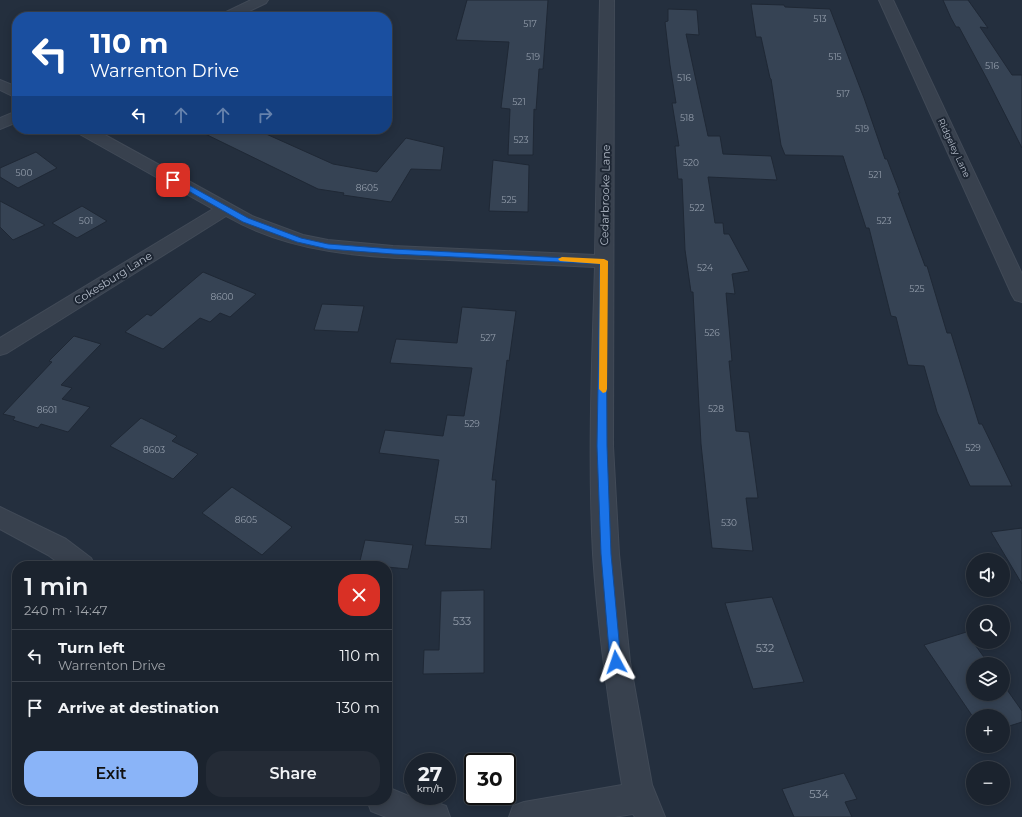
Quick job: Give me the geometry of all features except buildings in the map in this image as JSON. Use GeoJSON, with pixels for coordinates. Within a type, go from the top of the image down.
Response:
{"type":"FeatureCollection","features":[{"type":"Feature","properties":{"kind":"street"},"geometry":{"type":"LineString","coordinates":[[236,12],[261,0]]}},
{"type":"Feature","properties":{"kind":"street","name":"Cedarbrooke Lane"},"geometry":{"type":"LineString","coordinates":[[607,0],[602,446],[606,554],[616,662],[637,785],[646,807]]}},
{"type":"Feature","properties":{"kind":"street","name":"Ridgeley Lane"},"geometry":{"type":"LineString","coordinates":[[886,0],[906,47],[1022,295]]}},
{"type":"Feature","properties":{"kind":"street"},"geometry":{"type":"LineString","coordinates":[[0,84],[12,90]]}},
{"type":"Feature","properties":{"kind":"street"},"geometry":{"type":"LineString","coordinates":[[0,124],[12,118]]}},
{"type":"Feature","properties":{"kind":"street"},"geometry":{"type":"LineString","coordinates":[[91,134],[246,220],[299,240],[328,246],[393,252],[604,261]]}},
{"type":"Feature","properties":{"kind":"street","name":"Cokesburg Lane"},"geometry":{"type":"LineString","coordinates":[[0,348],[225,209]]}},
{"type":"Feature","properties":{"kind":"street"},"geometry":{"type":"LineString","coordinates":[[0,517],[57,548],[75,561]]}},
{"type":"Feature","properties":{"kind":"street"},"geometry":{"type":"LineString","coordinates":[[392,804],[411,812],[435,817]]}},
{"type":"Feature","properties":{"kind":"street"},"geometry":{"type":"LineString","coordinates":[[524,817],[646,807]]}},
{"type":"Feature","properties":{"kind":"slow traffic"},"geometry":{"type":"LineString","coordinates":[[562,259],[604,261],[603,389]]}},
{"type":"Feature","properties":{"kind":"route"},"geometry":{"type":"LineString","coordinates":[[173,180],[246,220],[299,240],[328,246],[393,252],[604,261],[602,446],[606,554],[616,662]]}}]}
